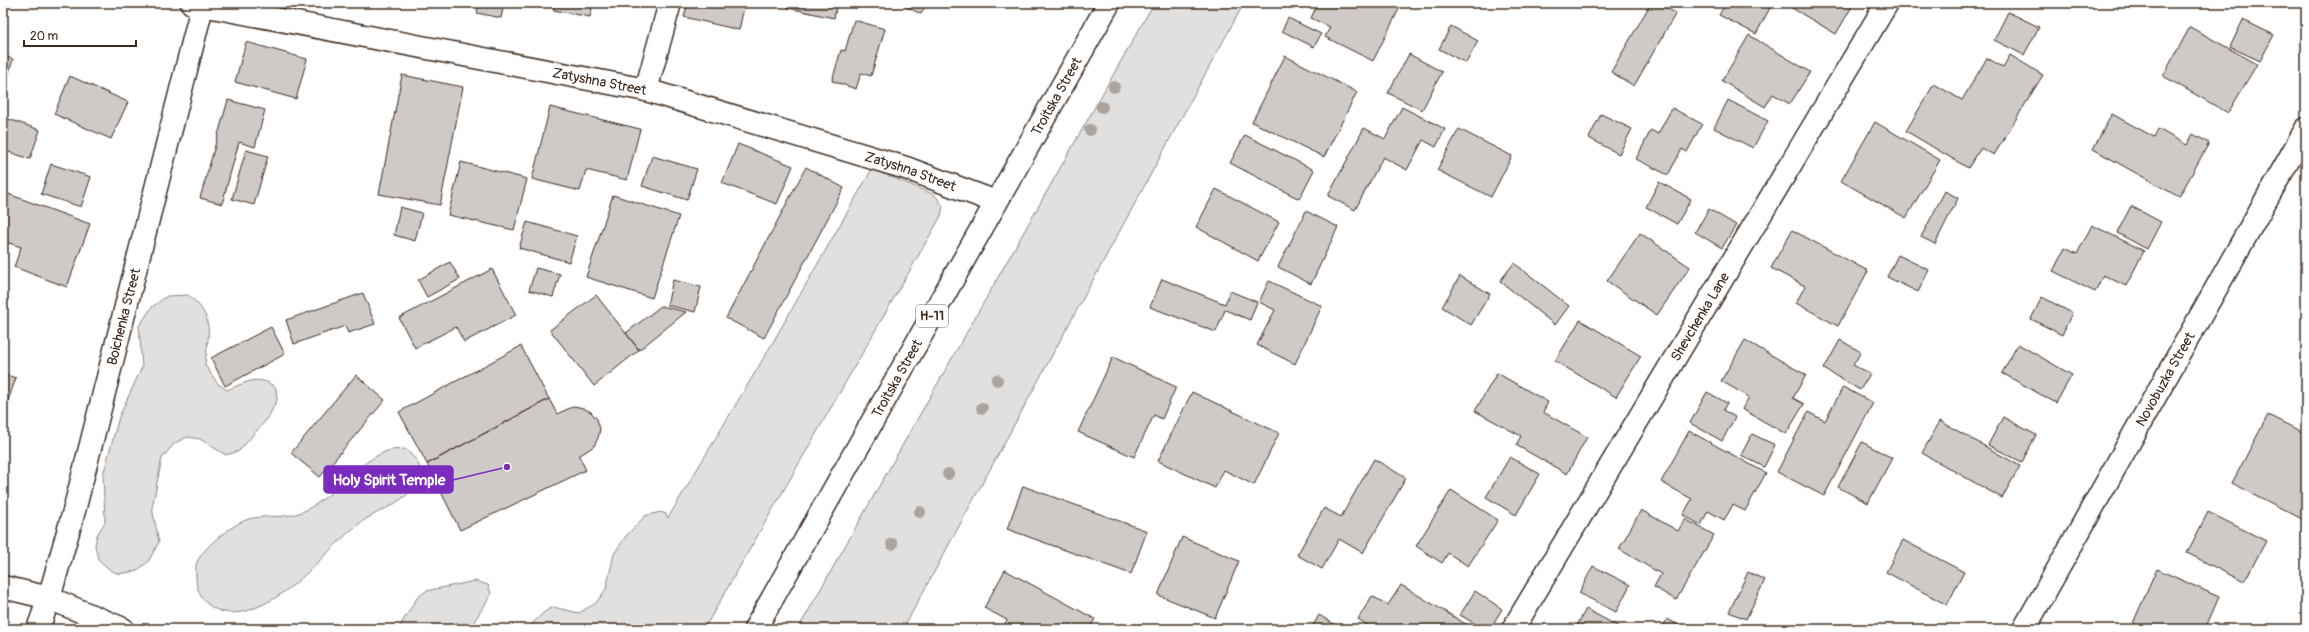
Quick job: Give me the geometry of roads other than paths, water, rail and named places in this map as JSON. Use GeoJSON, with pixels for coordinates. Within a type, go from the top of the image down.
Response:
{"type":"FeatureCollection","features":[{"type":"Feature","properties":{"kind":"street"},"geometry":{"type":"LineString","coordinates":[[646,90],[670,3]]}},
{"type":"Feature","properties":{"kind":"street","name":"Troitska Street"},"geometry":{"type":"LineString","coordinates":[[755,629],[1109,3]]}},
{"type":"Feature","properties":{"kind":"street","name":"Shevchenka Lane"},"geometry":{"type":"LineString","coordinates":[[1513,629],[1886,3]]}},
{"type":"Feature","properties":{"kind":"street","name":"Zatyshna Street"},"geometry":{"type":"LineString","coordinates":[[199,4],[646,90],[906,168],[996,202]]}},
{"type":"Feature","properties":{"kind":"street","name":"Boichenka Street"},"geometry":{"type":"LineString","coordinates":[[38,629],[49,598],[76,503],[199,4]]}},
{"type":"Feature","properties":{"kind":"street","name":"Novobuzka Street"},"geometry":{"type":"LineString","coordinates":[[2024,629],[2306,129]]}},
{"type":"Feature","properties":{"kind":"street"},"geometry":{"type":"LineString","coordinates":[[3,587],[49,598],[123,629]]}},
{"type":"Feature","properties":{"kind":"place","name":"Holy Spirit Temple"},"geometry":{"type":"Point","coordinates":[507,467]}}]}
